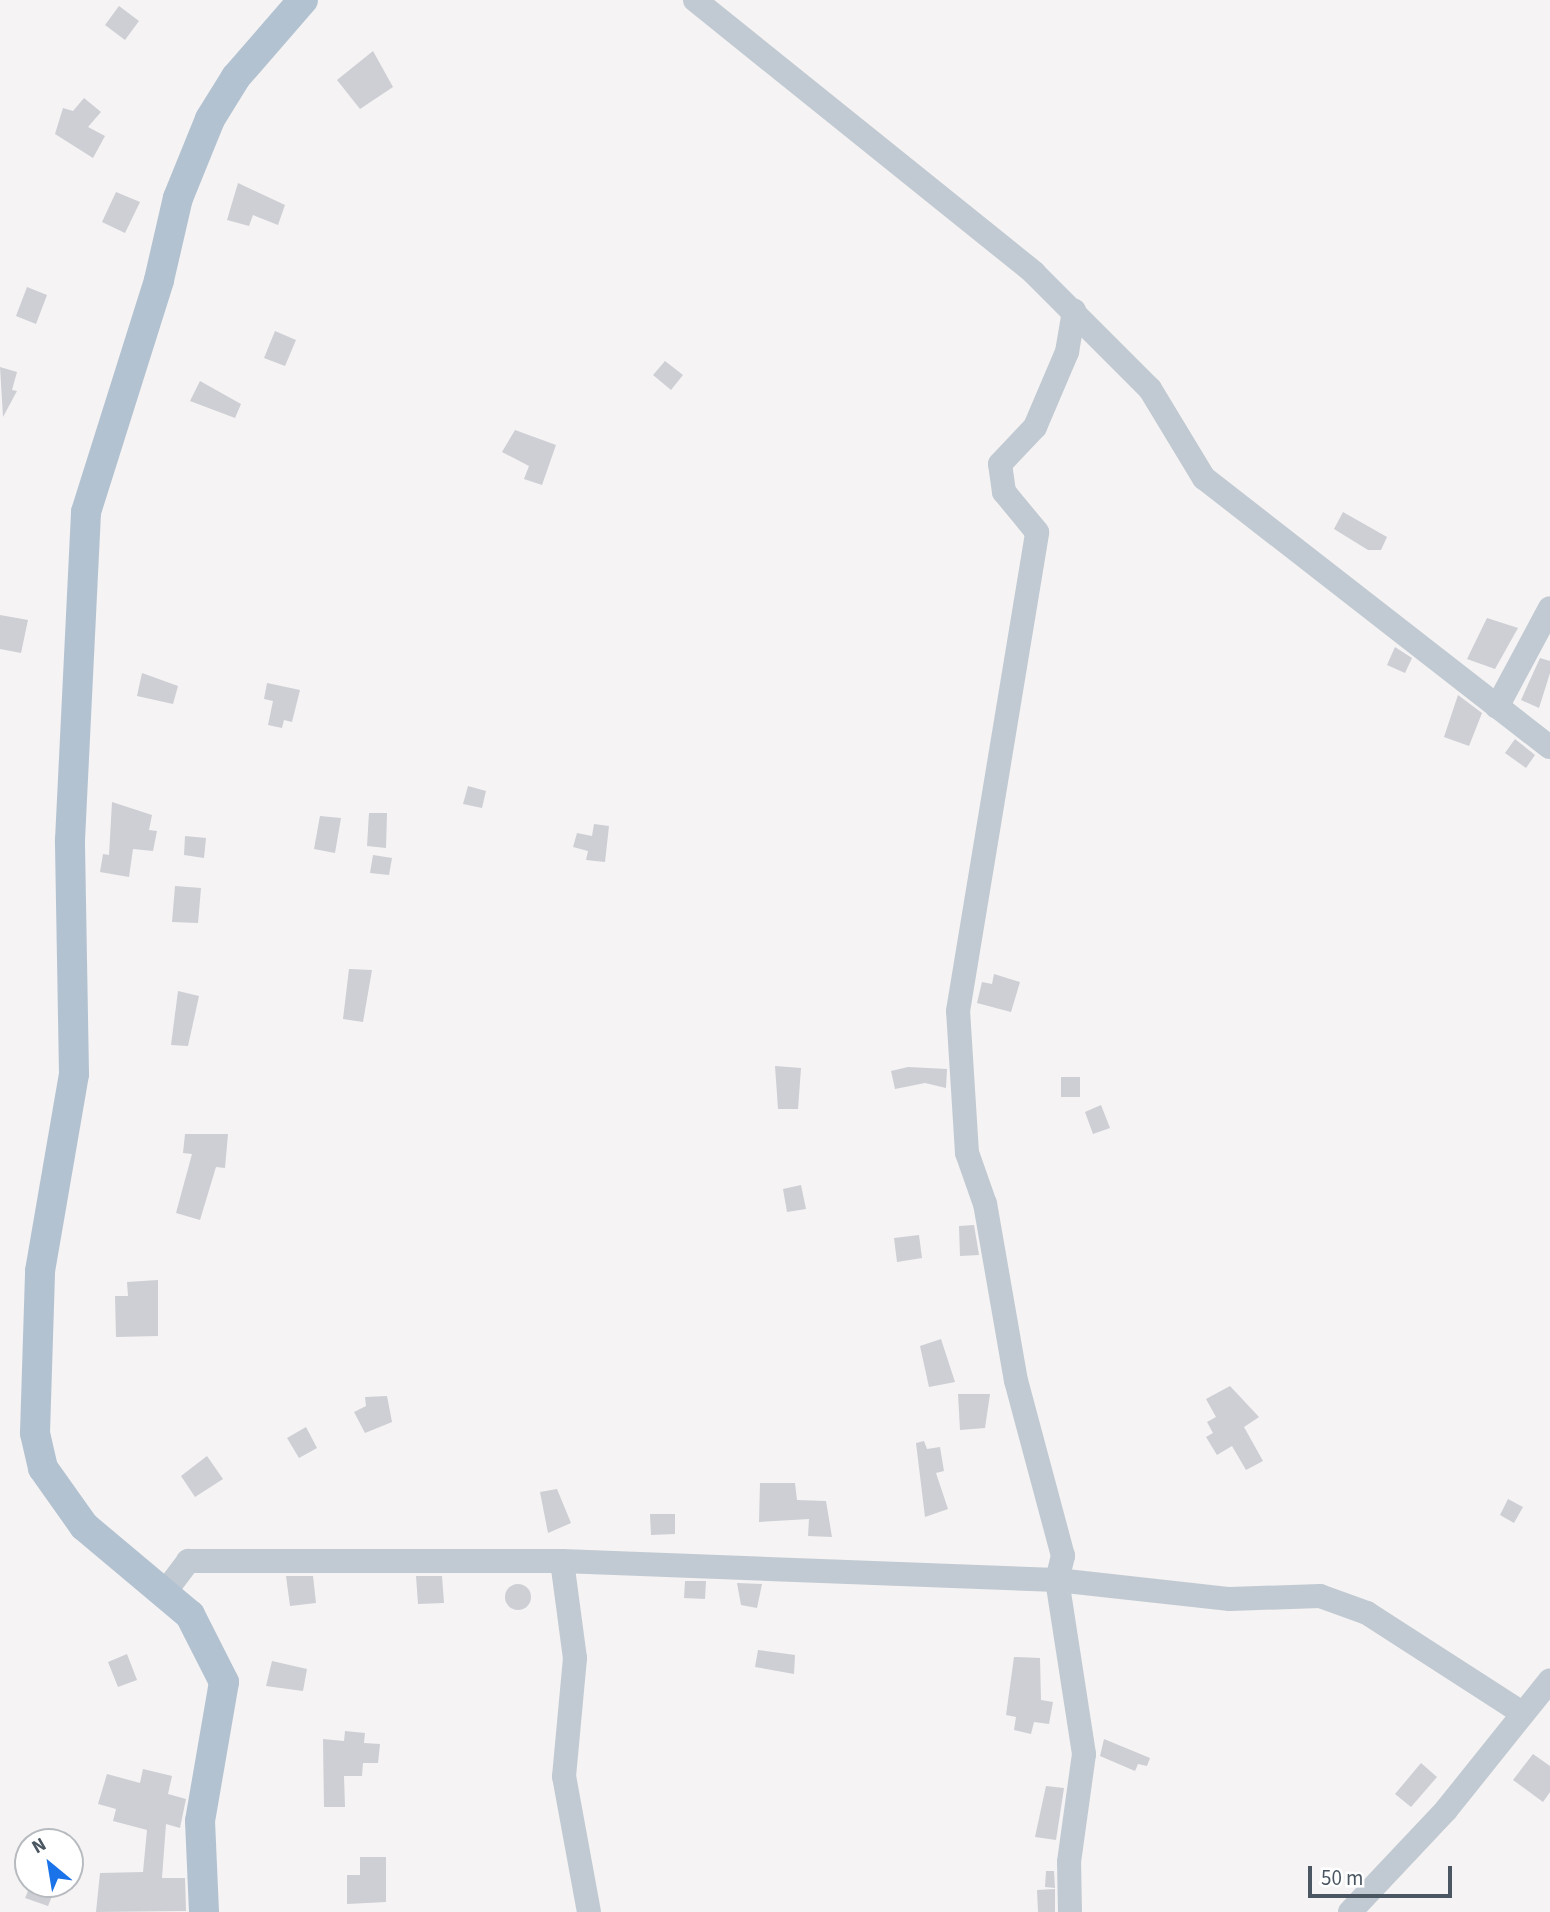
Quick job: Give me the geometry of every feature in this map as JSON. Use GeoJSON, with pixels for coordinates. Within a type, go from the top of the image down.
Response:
{"type":"FeatureCollection","features":[{"type":"Feature","properties":{"kind":"main road"},"geometry":{"type":"LineString","coordinates":[[204,1912],[200,1821],[224,1682],[190,1615],[59,1499],[35,1433],[40,1271],[74,1074],[70,840],[86,512],[159,280],[178,198],[210,119],[236,77],[303,0]]}},
{"type":"Feature","properties":{"kind":"street"},"geometry":{"type":"LineString","coordinates":[[695,0],[1074,311],[1150,389],[1204,478],[1550,747]]}},
{"type":"Feature","properties":{"kind":"street"},"geometry":{"type":"LineString","coordinates":[[1070,1912],[1069,1862],[1084,1754],[1057,1580],[1063,1556],[1016,1381],[985,1204],[967,1153],[958,1011],[1037,532],[1004,492],[1000,464],[1035,427],[1067,352],[1074,311]]}},
{"type":"Feature","properties":{"kind":"street"},"geometry":{"type":"LineString","coordinates":[[1497,707],[1550,608]]}},
{"type":"Feature","properties":{"kind":"street"},"geometry":{"type":"LineString","coordinates":[[165,1592],[188,1562],[562,1561],[1057,1580],[1230,1600],[1339,1601],[1522,1713]]}},
{"type":"Feature","properties":{"kind":"street"},"geometry":{"type":"LineString","coordinates":[[562,1561],[575,1657],[564,1776],[589,1912]]}},
{"type":"Feature","properties":{"kind":"street"},"geometry":{"type":"LineString","coordinates":[[1350,1912],[1446,1810],[1550,1680]]}},
{"type":"Feature","properties":{"kind":"building"},"geometry":{"type":"Polygon","coordinates":[[[119,6],[139,21],[125,40],[105,25],[119,6]]]}},
{"type":"Feature","properties":{"kind":"building"},"geometry":{"type":"Polygon","coordinates":[[[373,51],[393,87],[360,109],[337,80],[373,51]]]}},
{"type":"Feature","properties":{"kind":"building"},"geometry":{"type":"Polygon","coordinates":[[[84,98],[101,112],[88,127],[105,136],[93,158],[55,134],[63,108],[73,111],[84,98]]]}},
{"type":"Feature","properties":{"kind":"building"},"geometry":{"type":"Polygon","coordinates":[[[238,183],[285,205],[278,225],[253,215],[249,226],[227,220],[238,183]]]}},
{"type":"Feature","properties":{"kind":"building"},"geometry":{"type":"Polygon","coordinates":[[[116,192],[140,202],[125,233],[102,222],[116,192]]]}},
{"type":"Feature","properties":{"kind":"building"},"geometry":{"type":"Polygon","coordinates":[[[27,287],[47,295],[36,324],[16,316],[27,287]]]}},
{"type":"Feature","properties":{"kind":"building"},"geometry":{"type":"Polygon","coordinates":[[[275,331],[296,340],[285,366],[264,358],[275,331]]]}},
{"type":"Feature","properties":{"kind":"building"},"geometry":{"type":"Polygon","coordinates":[[[665,361],[683,375],[671,390],[653,375],[665,361]]]}},
{"type":"Feature","properties":{"kind":"building"},"geometry":{"type":"Polygon","coordinates":[[[0,367],[17,372],[12,390],[17,391],[3,417],[0,367]]]}},
{"type":"Feature","properties":{"kind":"building"},"geometry":{"type":"Polygon","coordinates":[[[200,381],[241,404],[235,418],[190,401],[200,381]]]}},
{"type":"Feature","properties":{"kind":"building"},"geometry":{"type":"Polygon","coordinates":[[[515,430],[556,445],[542,485],[524,479],[529,466],[502,452],[515,430]]]}},
{"type":"Feature","properties":{"kind":"building"},"geometry":{"type":"Polygon","coordinates":[[[1343,512],[1387,537],[1381,550],[1368,550],[1334,529],[1343,512]]]}},
{"type":"Feature","properties":{"kind":"building"},"geometry":{"type":"Polygon","coordinates":[[[0,615],[28,620],[21,653],[0,649],[0,615]]]}},
{"type":"Feature","properties":{"kind":"building"},"geometry":{"type":"Polygon","coordinates":[[[1487,618],[1518,628],[1495,669],[1467,659],[1487,618]]]}},
{"type":"Feature","properties":{"kind":"building"},"geometry":{"type":"Polygon","coordinates":[[[1395,647],[1412,658],[1405,673],[1387,665],[1395,647]]]}},
{"type":"Feature","properties":{"kind":"building"},"geometry":{"type":"Polygon","coordinates":[[[1540,658],[1550,661],[1550,673],[1539,708],[1521,700],[1540,658]]]}},
{"type":"Feature","properties":{"kind":"building"},"geometry":{"type":"Polygon","coordinates":[[[142,673],[178,686],[173,704],[137,696],[142,673]]]}},
{"type":"Feature","properties":{"kind":"building"},"geometry":{"type":"Polygon","coordinates":[[[267,683],[300,690],[292,722],[284,720],[282,728],[268,725],[273,701],[264,699],[267,683]]]}},
{"type":"Feature","properties":{"kind":"building"},"geometry":{"type":"Polygon","coordinates":[[[1458,695],[1482,713],[1469,746],[1444,737],[1458,695]]]}},
{"type":"Feature","properties":{"kind":"building"},"geometry":{"type":"Polygon","coordinates":[[[1515,739],[1535,755],[1526,768],[1505,753],[1515,739]]]}},
{"type":"Feature","properties":{"kind":"building"},"geometry":{"type":"Polygon","coordinates":[[[468,786],[486,791],[482,808],[463,804],[468,786]]]}},
{"type":"Feature","properties":{"kind":"building"},"geometry":{"type":"Polygon","coordinates":[[[112,802],[152,815],[149,830],[157,831],[153,851],[133,849],[129,877],[100,872],[103,854],[109,855],[112,802]]]}},
{"type":"Feature","properties":{"kind":"building"},"geometry":{"type":"Polygon","coordinates":[[[369,813],[387,813],[386,848],[367,846],[369,813]]]}},
{"type":"Feature","properties":{"kind":"building"},"geometry":{"type":"Polygon","coordinates":[[[320,816],[341,818],[335,853],[314,849],[320,816]]]}},
{"type":"Feature","properties":{"kind":"building"},"geometry":{"type":"Polygon","coordinates":[[[594,824],[609,826],[605,862],[586,860],[588,851],[573,847],[577,833],[592,836],[594,824]]]}},
{"type":"Feature","properties":{"kind":"building"},"geometry":{"type":"Polygon","coordinates":[[[185,836],[206,838],[204,858],[184,855],[185,836]]]}},
{"type":"Feature","properties":{"kind":"building"},"geometry":{"type":"Polygon","coordinates":[[[373,855],[392,858],[389,875],[370,873],[373,855]]]}},
{"type":"Feature","properties":{"kind":"building"},"geometry":{"type":"Polygon","coordinates":[[[175,886],[201,888],[198,923],[172,922],[175,886]]]}},
{"type":"Feature","properties":{"kind":"building"},"geometry":{"type":"Polygon","coordinates":[[[349,969],[372,970],[363,1022],[343,1019],[349,969]]]}},
{"type":"Feature","properties":{"kind":"building"},"geometry":{"type":"Polygon","coordinates":[[[994,974],[1020,982],[1011,1012],[977,1003],[982,982],[992,984],[994,974]]]}},
{"type":"Feature","properties":{"kind":"building"},"geometry":{"type":"Polygon","coordinates":[[[178,991],[199,996],[188,1046],[171,1045],[178,991]]]}},
{"type":"Feature","properties":{"kind":"building"},"geometry":{"type":"Polygon","coordinates":[[[775,1066],[801,1068],[798,1109],[778,1109],[775,1066]]]}},
{"type":"Feature","properties":{"kind":"building"},"geometry":{"type":"Polygon","coordinates":[[[908,1067],[947,1069],[946,1088],[925,1083],[895,1089],[891,1071],[908,1067]]]}},
{"type":"Feature","properties":{"kind":"building"},"geometry":{"type":"Polygon","coordinates":[[[1061,1077],[1080,1077],[1080,1097],[1061,1097],[1061,1077]]]}},
{"type":"Feature","properties":{"kind":"building"},"geometry":{"type":"Polygon","coordinates":[[[1101,1105],[1110,1128],[1093,1134],[1085,1112],[1101,1105]]]}},
{"type":"Feature","properties":{"kind":"building"},"geometry":{"type":"Polygon","coordinates":[[[185,1134],[228,1134],[225,1168],[216,1167],[200,1220],[176,1213],[192,1154],[183,1153],[185,1134]]]}},
{"type":"Feature","properties":{"kind":"building"},"geometry":{"type":"Polygon","coordinates":[[[801,1185],[806,1209],[787,1212],[783,1189],[801,1185]]]}},
{"type":"Feature","properties":{"kind":"building"},"geometry":{"type":"Polygon","coordinates":[[[974,1225],[979,1255],[960,1256],[959,1226],[974,1225]]]}},
{"type":"Feature","properties":{"kind":"building"},"geometry":{"type":"Polygon","coordinates":[[[919,1235],[922,1258],[897,1262],[894,1238],[919,1235]]]}},
{"type":"Feature","properties":{"kind":"building"},"geometry":{"type":"Polygon","coordinates":[[[158,1280],[158,1336],[116,1337],[115,1296],[128,1296],[127,1282],[158,1280]]]}},
{"type":"Feature","properties":{"kind":"building"},"geometry":{"type":"Polygon","coordinates":[[[941,1339],[955,1382],[929,1387],[920,1346],[941,1339]]]}},
{"type":"Feature","properties":{"kind":"building"},"geometry":{"type":"Polygon","coordinates":[[[1230,1386],[1259,1417],[1244,1427],[1263,1461],[1246,1470],[1232,1446],[1217,1455],[1206,1437],[1213,1433],[1207,1422],[1216,1417],[1206,1399],[1230,1386]]]}},
{"type":"Feature","properties":{"kind":"building"},"geometry":{"type":"Polygon","coordinates":[[[958,1394],[990,1394],[985,1428],[960,1430],[958,1394]]]}},
{"type":"Feature","properties":{"kind":"building"},"geometry":{"type":"Polygon","coordinates":[[[387,1396],[392,1422],[365,1433],[354,1412],[366,1406],[365,1397],[387,1396]]]}},
{"type":"Feature","properties":{"kind":"building"},"geometry":{"type":"Polygon","coordinates":[[[306,1427],[317,1448],[299,1458],[287,1438],[306,1427]]]}},
{"type":"Feature","properties":{"kind":"building"},"geometry":{"type":"Polygon","coordinates":[[[924,1441],[927,1449],[940,1447],[944,1471],[936,1473],[948,1509],[925,1517],[916,1443],[924,1441]]]}},
{"type":"Feature","properties":{"kind":"building"},"geometry":{"type":"Polygon","coordinates":[[[207,1456],[223,1479],[195,1497],[181,1476],[207,1456]]]}},
{"type":"Feature","properties":{"kind":"building"},"geometry":{"type":"Polygon","coordinates":[[[760,1483],[795,1483],[797,1500],[826,1501],[832,1537],[808,1536],[809,1519],[759,1522],[760,1483]]]}},
{"type":"Feature","properties":{"kind":"building"},"geometry":{"type":"Polygon","coordinates":[[[557,1489],[571,1523],[548,1533],[540,1492],[557,1489]]]}},
{"type":"Feature","properties":{"kind":"building"},"geometry":{"type":"Polygon","coordinates":[[[1508,1499],[1523,1507],[1514,1523],[1500,1515],[1508,1499]]]}},
{"type":"Feature","properties":{"kind":"building"},"geometry":{"type":"Polygon","coordinates":[[[650,1514],[675,1514],[675,1534],[651,1535],[650,1514]]]}},
{"type":"Feature","properties":{"kind":"building"},"geometry":{"type":"Polygon","coordinates":[[[286,1576],[313,1576],[316,1603],[290,1606],[286,1576]]]}},
{"type":"Feature","properties":{"kind":"building"},"geometry":{"type":"Polygon","coordinates":[[[416,1576],[442,1576],[444,1603],[418,1604],[416,1576]]]}},
{"type":"Feature","properties":{"kind":"building"},"geometry":{"type":"Polygon","coordinates":[[[685,1581],[706,1581],[705,1599],[684,1598],[685,1581]]]}},
{"type":"Feature","properties":{"kind":"building"},"geometry":{"type":"Polygon","coordinates":[[[737,1583],[762,1584],[757,1608],[741,1605],[737,1583]]]}},
{"type":"Feature","properties":{"kind":"building"},"geometry":{"type":"Polygon","coordinates":[[[518,1584],[527,1588],[531,1597],[527,1606],[518,1610],[509,1606],[505,1597],[509,1588],[518,1584]]]}},
{"type":"Feature","properties":{"kind":"building"},"geometry":{"type":"Polygon","coordinates":[[[758,1650],[795,1655],[794,1674],[755,1667],[758,1650]]]}},
{"type":"Feature","properties":{"kind":"building"},"geometry":{"type":"Polygon","coordinates":[[[127,1654],[137,1680],[118,1687],[108,1662],[127,1654]]]}},
{"type":"Feature","properties":{"kind":"building"},"geometry":{"type":"Polygon","coordinates":[[[1014,1657],[1040,1658],[1041,1700],[1053,1702],[1049,1724],[1034,1722],[1031,1734],[1014,1730],[1016,1717],[1006,1715],[1014,1657]]]}},
{"type":"Feature","properties":{"kind":"building"},"geometry":{"type":"Polygon","coordinates":[[[272,1661],[307,1669],[303,1691],[266,1686],[272,1661]]]}},
{"type":"Feature","properties":{"kind":"building"},"geometry":{"type":"Polygon","coordinates":[[[345,1731],[365,1733],[364,1743],[380,1744],[378,1763],[363,1763],[362,1776],[344,1776],[345,1807],[324,1807],[323,1739],[344,1741],[345,1731]]]}},
{"type":"Feature","properties":{"kind":"building"},"geometry":{"type":"Polygon","coordinates":[[[1104,1739],[1150,1758],[1147,1766],[1138,1764],[1135,1771],[1100,1756],[1104,1739]]]}},
{"type":"Feature","properties":{"kind":"building"},"geometry":{"type":"Polygon","coordinates":[[[1533,1754],[1550,1766],[1550,1792],[1543,1802],[1513,1780],[1533,1754]]]}},
{"type":"Feature","properties":{"kind":"building"},"geometry":{"type":"Polygon","coordinates":[[[1421,1763],[1437,1777],[1411,1807],[1395,1794],[1421,1763]]]}},
{"type":"Feature","properties":{"kind":"building"},"geometry":{"type":"Polygon","coordinates":[[[143,1769],[172,1776],[168,1794],[186,1799],[180,1828],[166,1824],[162,1878],[185,1878],[186,1911],[96,1912],[100,1873],[143,1872],[147,1830],[113,1821],[116,1809],[98,1804],[107,1774],[140,1783],[143,1769]]]}},
{"type":"Feature","properties":{"kind":"building"},"geometry":{"type":"Polygon","coordinates":[[[1046,1786],[1064,1788],[1056,1840],[1035,1837],[1046,1786]]]}},
{"type":"Feature","properties":{"kind":"building"},"geometry":{"type":"Polygon","coordinates":[[[360,1857],[386,1857],[386,1902],[347,1904],[347,1875],[360,1875],[360,1857]]]}},
{"type":"Feature","properties":{"kind":"building"},"geometry":{"type":"Polygon","coordinates":[[[1046,1871],[1054,1871],[1055,1888],[1045,1887],[1046,1871]]]}},
{"type":"Feature","properties":{"kind":"building"},"geometry":{"type":"Polygon","coordinates":[[[1055,1889],[1055,1912],[1038,1912],[1037,1890],[1055,1889]]]}},
{"type":"Feature","properties":{"kind":"building"},"geometry":{"type":"Polygon","coordinates":[[[25,1898],[51,1898],[48,1906],[25,1898]]]}}]}
